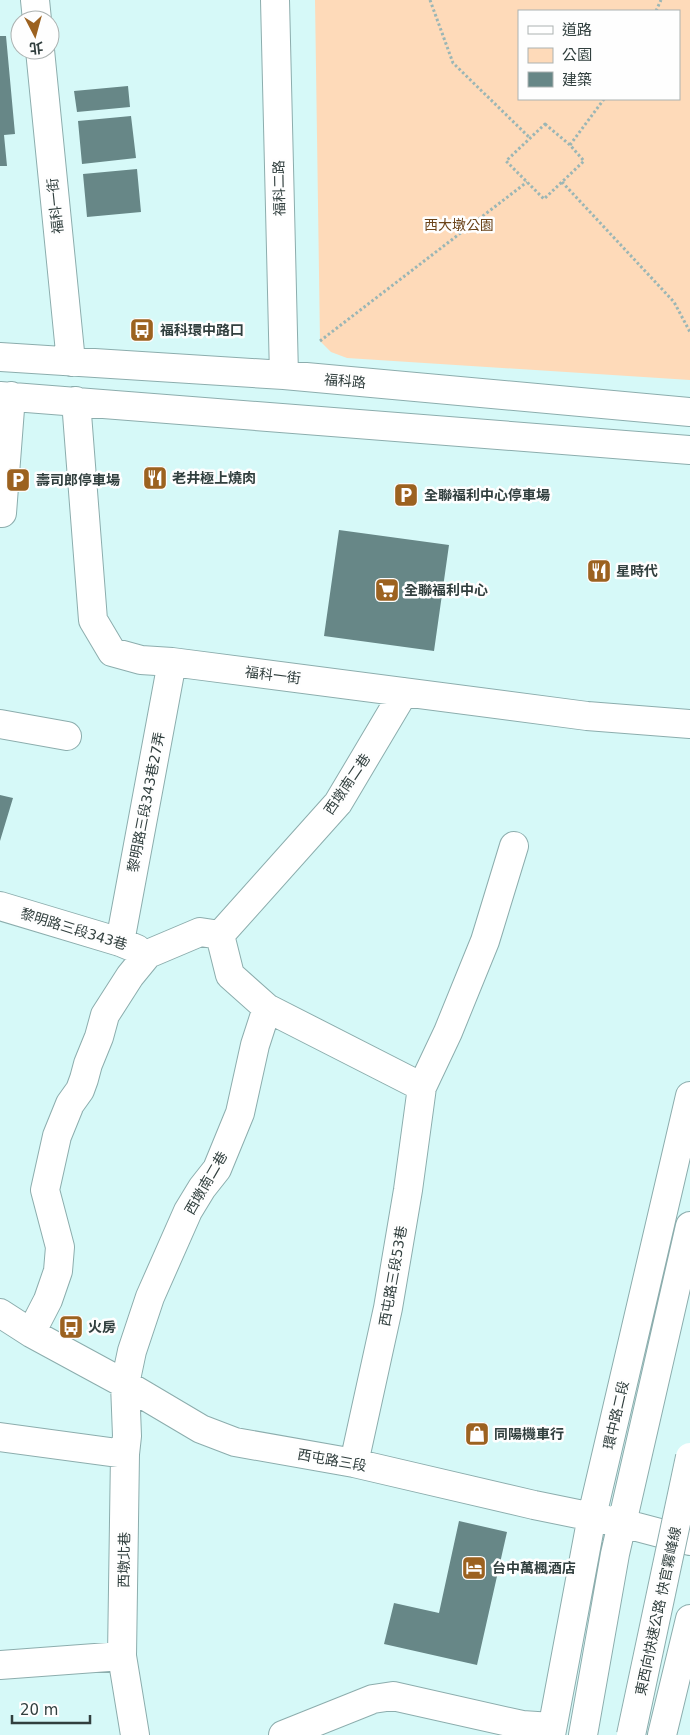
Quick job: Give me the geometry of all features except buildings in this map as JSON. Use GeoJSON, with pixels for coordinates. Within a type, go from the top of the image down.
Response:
{"type":"FeatureCollection","features":[{"type":"Feature","properties":{"kind":"main road","name":"福科二路"},"geometry":{"type":"LineString","coordinates":[[275,0],[284,376]]}},
{"type":"Feature","properties":{"kind":"main road","name":"福科一街"},"geometry":{"type":"LineString","coordinates":[[41,60],[71,362]]}},
{"type":"Feature","properties":{"kind":"main road","name":"福科路"},"geometry":{"type":"LineString","coordinates":[[0,357],[284,376],[690,412]]}},
{"type":"Feature","properties":{"kind":"main road"},"geometry":{"type":"LineString","coordinates":[[0,513],[2,513],[5,396],[690,450]]}},
{"type":"Feature","properties":{"kind":"main road","name":"福科一街"},"geometry":{"type":"LineString","coordinates":[[76,401],[93,620],[112,652],[141,660],[172,662],[586,716],[690,724]]}},
{"type":"Feature","properties":{"kind":"main road","name":"黎明路三段343巷27弄"},"geometry":{"type":"LineString","coordinates":[[120,942],[172,662]]}},
{"type":"Feature","properties":{"kind":"main road","name":"西墩南二巷"},"geometry":{"type":"LineString","coordinates":[[220,935],[338,802],[404,692]]}},
{"type":"Feature","properties":{"kind":"main road"},"geometry":{"type":"LineString","coordinates":[[0,724],[67,736]]}},
{"type":"Feature","properties":{"kind":"main road","name":"西屯路三段53巷"},"geometry":{"type":"LineString","coordinates":[[354,1463],[388,1308],[408,1190],[422,1087],[448,1032],[485,941],[514,846]]}},
{"type":"Feature","properties":{"kind":"main road","name":"黎明路三段343巷"},"geometry":{"type":"LineString","coordinates":[[0,906],[120,942],[148,954]]}},
{"type":"Feature","properties":{"kind":"main road"},"geometry":{"type":"LineString","coordinates":[[31,1333],[48,1300],[58,1271],[60,1247],[45,1190],[57,1136],[70,1104],[80,1090],[105,1015],[125,983],[148,954],[200,932],[220,935],[230,975],[267,1008],[422,1087]]}},
{"type":"Feature","properties":{"kind":"main road","name":"西墩南二巷"},"geometry":{"type":"LineString","coordinates":[[125,1384],[132,1351],[150,1297],[188,1211],[217,1169],[240,1112],[255,1045],[267,1008]]}},
{"type":"Feature","properties":{"kind":"main road","name":"環中路二段"},"geometry":{"type":"LineString","coordinates":[[551,1731],[592,1516],[690,1096]]}},
{"type":"Feature","properties":{"kind":"main road"},"geometry":{"type":"LineString","coordinates":[[583,1735],[622,1523],[690,1226]]}},
{"type":"Feature","properties":{"kind":"main road","name":"西屯路三段"},"geometry":{"type":"LineString","coordinates":[[0,1313],[31,1333],[125,1384],[201,1429],[235,1442],[354,1463],[534,1505],[592,1516],[687,1540]]}},
{"type":"Feature","properties":{"kind":"main road","name":"西墩北巷"},"geometry":{"type":"LineString","coordinates":[[125,1384],[127,1436],[125,1454],[122,1656],[135,1735]]}},
{"type":"Feature","properties":{"kind":"main road"},"geometry":{"type":"LineString","coordinates":[[0,1437],[125,1454]]}},
{"type":"Feature","properties":{"kind":"main road","name":"東西向快速公路 快官霧峰線"},"geometry":{"type":"LineString","coordinates":[[631,1735],[690,1457]]}},
{"type":"Feature","properties":{"kind":"main road"},"geometry":{"type":"LineString","coordinates":[[637,1735],[687,1540],[690,1510]]}},
{"type":"Feature","properties":{"kind":"main road"},"geometry":{"type":"LineString","coordinates":[[662,1735],[690,1619]]}},
{"type":"Feature","properties":{"kind":"main road"},"geometry":{"type":"LineString","coordinates":[[0,1665],[122,1656]]}},
{"type":"Feature","properties":{"kind":"main road"},"geometry":{"type":"LineString","coordinates":[[283,1735],[373,1699],[393,1696],[551,1731]]}},
{"type":"Feature","properties":{"kind":"path"},"geometry":{"type":"LineString","coordinates":[[430,0],[453,63],[530,138]]}},
{"type":"Feature","properties":{"kind":"path"},"geometry":{"type":"LineString","coordinates":[[570,145],[603,100]]}},
{"type":"Feature","properties":{"kind":"path"},"geometry":{"type":"LineString","coordinates":[[545,124],[570,145],[584,161],[544,199],[506,161],[545,124]]}},
{"type":"Feature","properties":{"kind":"path"},"geometry":{"type":"LineString","coordinates":[[320,340],[527,182]]}},
{"type":"Feature","properties":{"kind":"path"},"geometry":{"type":"LineString","coordinates":[[562,182],[674,302],[690,332]]}},
{"type":"Feature","properties":{"kind":"green space","name":"西大墩公園"},"geometry":{"type":"Polygon","coordinates":[[[315,0],[690,0],[690,380],[347,358],[331,352],[320,341],[315,0]]]}},
{"type":"Feature","properties":{"kind":"place","name":"福科環中路口"},"geometry":{"type":"Point","coordinates":[142,330]}},
{"type":"Feature","properties":{"kind":"place","name":"老井極上燒肉"},"geometry":{"type":"Point","coordinates":[155,478]}},
{"type":"Feature","properties":{"kind":"place","name":"壽司郎停車場"},"geometry":{"type":"Point","coordinates":[18,480]}},
{"type":"Feature","properties":{"kind":"place","name":"全聯福利中心停車場"},"geometry":{"type":"Point","coordinates":[406,495]}},
{"type":"Feature","properties":{"kind":"place","name":"星時代"},"geometry":{"type":"Point","coordinates":[599,571]}},
{"type":"Feature","properties":{"kind":"place","name":"全聯福利中心"},"geometry":{"type":"Point","coordinates":[387,590]}},
{"type":"Feature","properties":{"kind":"place","name":"火房"},"geometry":{"type":"Point","coordinates":[71,1327]}},
{"type":"Feature","properties":{"kind":"place","name":"同陽機車行"},"geometry":{"type":"Point","coordinates":[477,1434]}},
{"type":"Feature","properties":{"kind":"place","name":"台中萬楓酒店"},"geometry":{"type":"Point","coordinates":[474,1568]}}]}
